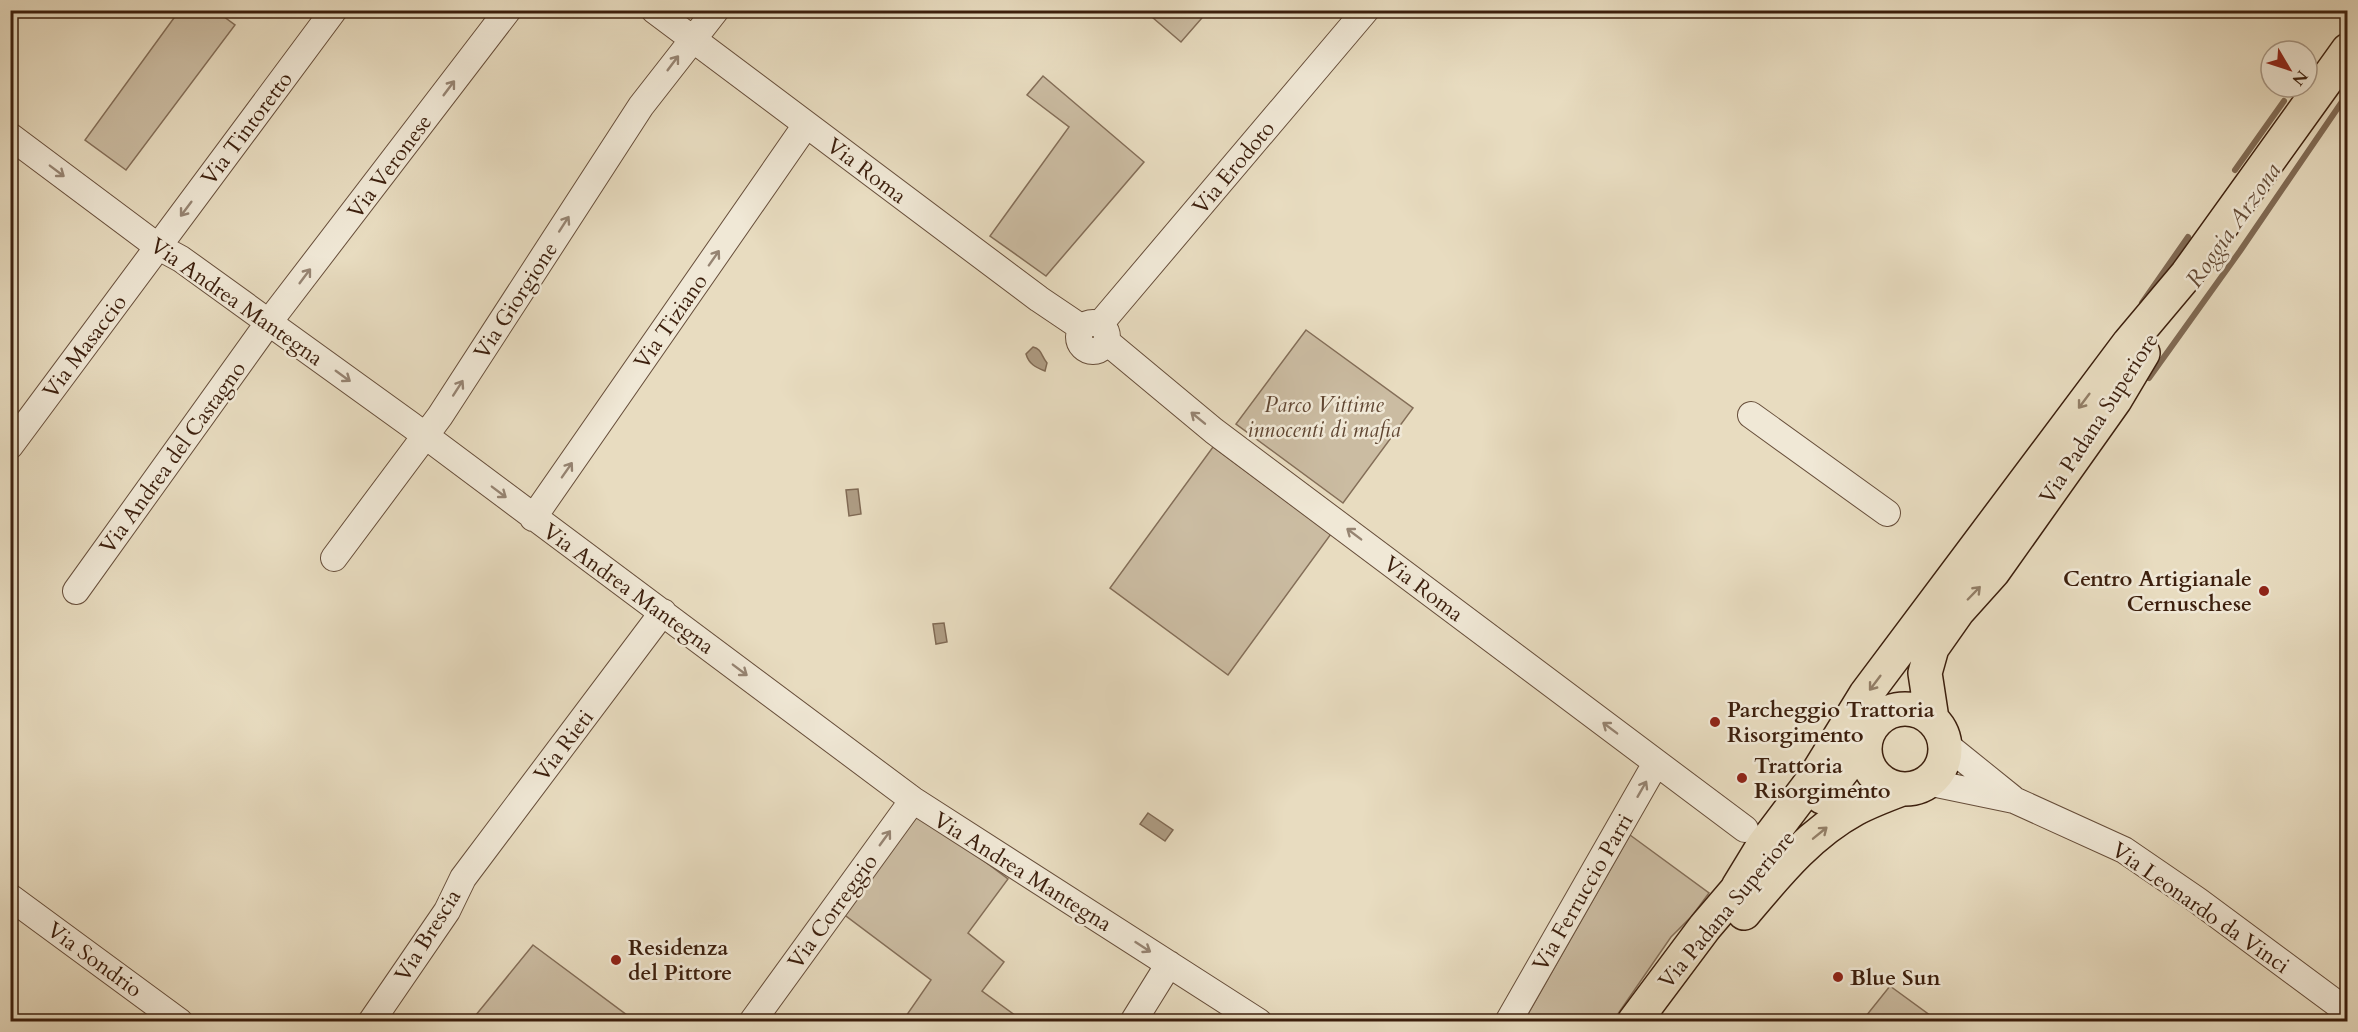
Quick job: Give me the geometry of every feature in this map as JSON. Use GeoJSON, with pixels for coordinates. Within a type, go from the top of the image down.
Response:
{"type":"FeatureCollection","features":[{"type":"Feature","properties":{"kind":"main road"},"geometry":{"type":"LineString","coordinates":[[2187,274],[2348,50]]}},
{"type":"Feature","properties":{"kind":"main road","name":"Via Padana Superiore"},"geometry":{"type":"LineString","coordinates":[[1634,1022],[1700,933],[1738,887],[1816,804],[1865,742],[1874,723],[1898,693],[1955,575],[2128,343],[2187,274]]}},
{"type":"Feature","properties":{"kind":"main road","name":"Via Padana Superiore"},"geometry":{"type":"LineString","coordinates":[[1661,1022],[1722,938],[1804,846],[1850,812],[1915,786],[1941,765],[1939,732],[1925,673],[1936,641],[1958,610],[1993,572],[2115,400],[2187,274]]}},
{"type":"Feature","properties":{"kind":"main road"},"geometry":{"type":"LineString","coordinates":[[1738,887],[1763,846],[1815,777],[1866,694],[1955,575]]}},
{"type":"Feature","properties":{"kind":"main road"},"geometry":{"type":"LineString","coordinates":[[1884,713],[1901,708],[1922,712],[1939,732]]}},
{"type":"Feature","properties":{"kind":"main road"},"geometry":{"type":"LineString","coordinates":[[1865,742],[1864,758],[1872,772],[1882,782],[1915,786]]}},
{"type":"Feature","properties":{"kind":"street","name":"Via Tintoretto"},"geometry":{"type":"LineString","coordinates":[[158,246],[334,10]]}},
{"type":"Feature","properties":{"kind":"street","name":"Via Veronese"},"geometry":{"type":"LineString","coordinates":[[269,322],[508,10]]}},
{"type":"Feature","properties":{"kind":"street","name":"Via Roma"},"geometry":{"type":"LineString","coordinates":[[654,10],[1039,299],[1096,331],[1127,361],[1214,431],[1745,829]]}},
{"type":"Feature","properties":{"kind":"street","name":"Via Giorgione"},"geometry":{"type":"LineString","coordinates":[[334,558],[426,437],[640,106],[716,10]]}},
{"type":"Feature","properties":{"kind":"street","name":"Via Erodoto"},"geometry":{"type":"LineString","coordinates":[[1096,331],[1366,10]]}},
{"type":"Feature","properties":{"kind":"street","name":"Via Tiziano"},"geometry":{"type":"LineString","coordinates":[[533,518],[806,124]]}},
{"type":"Feature","properties":{"kind":"street","name":"Via Andrea Mantegna"},"geometry":{"type":"LineString","coordinates":[[14,146],[158,246],[181,259],[269,322],[663,612],[913,800],[1259,1022]]}},
{"type":"Feature","properties":{"kind":"street","name":"Via Masaccio"},"geometry":{"type":"LineString","coordinates":[[10,446],[158,246]]}},
{"type":"Feature","properties":{"kind":"street","name":"Via Andrea del Castagno"},"geometry":{"type":"LineString","coordinates":[[76,591],[269,322]]}},
{"type":"Feature","properties":{"kind":"street"},"geometry":{"type":"LineString","coordinates":[[1751,415],[1887,513]]}},
{"type":"Feature","properties":{"kind":"street","name":"Via Rieti"},"geometry":{"type":"LineString","coordinates":[[463,878],[663,612]]}},
{"type":"Feature","properties":{"kind":"street","name":"Via Leonardo da Vinci"},"geometry":{"type":"LineString","coordinates":[[1939,732],[2014,800]]}},
{"type":"Feature","properties":{"kind":"street","name":"Via Ferruccio Parri"},"geometry":{"type":"LineString","coordinates":[[1508,1022],[1656,763]]}},
{"type":"Feature","properties":{"kind":"street","name":"Via Leonardo da Vinci"},"geometry":{"type":"LineString","coordinates":[[1915,786],[2014,800],[2113,844],[2197,900],[2348,1012]]}},
{"type":"Feature","properties":{"kind":"street","name":"Via Correggio"},"geometry":{"type":"LineString","coordinates":[[752,1022],[913,800]]}},
{"type":"Feature","properties":{"kind":"street","name":"Via Brescia"},"geometry":{"type":"LineString","coordinates":[[371,1022],[447,912],[463,878]]}},
{"type":"Feature","properties":{"kind":"street","name":"Via Sondrio"},"geometry":{"type":"LineString","coordinates":[[10,897],[180,1022]]}},
{"type":"Feature","properties":{"kind":"street"},"geometry":{"type":"LineString","coordinates":[[1133,1022],[1168,964]]}},
{"type":"Feature","properties":{"kind":"green space"},"geometry":{"type":"Polygon","coordinates":[[[179,11],[226,11],[223,16],[235,25],[126,170],[85,140],[179,11]]]}},
{"type":"Feature","properties":{"kind":"green space"},"geometry":{"type":"Polygon","coordinates":[[[1145,11],[1208,11],[1181,42],[1145,11]]]}},
{"type":"Feature","properties":{"kind":"green space"},"geometry":{"type":"Polygon","coordinates":[[[1043,76],[1144,162],[1046,276],[990,236],[1069,127],[1027,95],[1043,76]]]}},
{"type":"Feature","properties":{"kind":"green space","name":"Parco Vittime innocenti di mafia"},"geometry":{"type":"Polygon","coordinates":[[[1306,330],[1413,408],[1343,503],[1236,424],[1306,330]]]}},
{"type":"Feature","properties":{"kind":"green space"},"geometry":{"type":"Polygon","coordinates":[[[1213,447],[1331,534],[1228,675],[1110,588],[1213,447]]]}},
{"type":"Feature","properties":{"kind":"green space"},"geometry":{"type":"Polygon","coordinates":[[[916,810],[1008,879],[968,933],[1004,962],[982,991],[1023,1021],[908,1021],[904,1019],[931,980],[842,913],[916,810]]]}},
{"type":"Feature","properties":{"kind":"green space"},"geometry":{"type":"Polygon","coordinates":[[[1630,835],[1709,893],[1692,916],[1671,937],[1613,1021],[1524,1021],[1630,835]]]}},
{"type":"Feature","properties":{"kind":"green space"},"geometry":{"type":"Polygon","coordinates":[[[533,945],[635,1021],[471,1021],[533,945]]]}},
{"type":"Feature","properties":{"kind":"green space"},"geometry":{"type":"Polygon","coordinates":[[[1890,986],[1938,1021],[1862,1021],[1890,986]]]}},
{"type":"Feature","properties":{"kind":"shaded area"},"geometry":{"type":"Polygon","coordinates":[[[1033,347],[1040,351],[1047,363],[1045,371],[1033,365],[1027,357],[1026,354],[1033,347]]]}},
{"type":"Feature","properties":{"kind":"shaded area"},"geometry":{"type":"Polygon","coordinates":[[[858,489],[861,514],[849,516],[846,490],[858,489]]]}},
{"type":"Feature","properties":{"kind":"shaded area"},"geometry":{"type":"Polygon","coordinates":[[[944,623],[947,642],[936,644],[933,624],[944,623]]]}},
{"type":"Feature","properties":{"kind":"shaded area"},"geometry":{"type":"Polygon","coordinates":[[[1148,813],[1173,830],[1165,841],[1140,824],[1148,813]]]}},
{"type":"Feature","properties":{"kind":"waterway","name":"Roggia Arzona"},"geometry":{"type":"LineString","coordinates":[[2149,378],[2240,251],[2348,93]]}},
{"type":"Feature","properties":{"kind":"waterway"},"geometry":{"type":"LineString","coordinates":[[2235,170],[2284,101]]}},
{"type":"Feature","properties":{"kind":"waterway"},"geometry":{"type":"LineString","coordinates":[[2142,303],[2188,237]]}},
{"type":"Feature","properties":{"kind":"place","name":"Centro Artigianale Cernuschese"},"geometry":{"type":"Point","coordinates":[2264,591]}},
{"type":"Feature","properties":{"kind":"place","name":"Parcheggio Trattoria Risorgimento"},"geometry":{"type":"Point","coordinates":[1715,722]}},
{"type":"Feature","properties":{"kind":"place","name":"Trattoria Risorgimento"},"geometry":{"type":"Point","coordinates":[1742,778]}},
{"type":"Feature","properties":{"kind":"place","name":"Residenza del Pittore"},"geometry":{"type":"Point","coordinates":[616,960]}},
{"type":"Feature","properties":{"kind":"place","name":"Blue Sun"},"geometry":{"type":"Point","coordinates":[1838,977]}}]}
